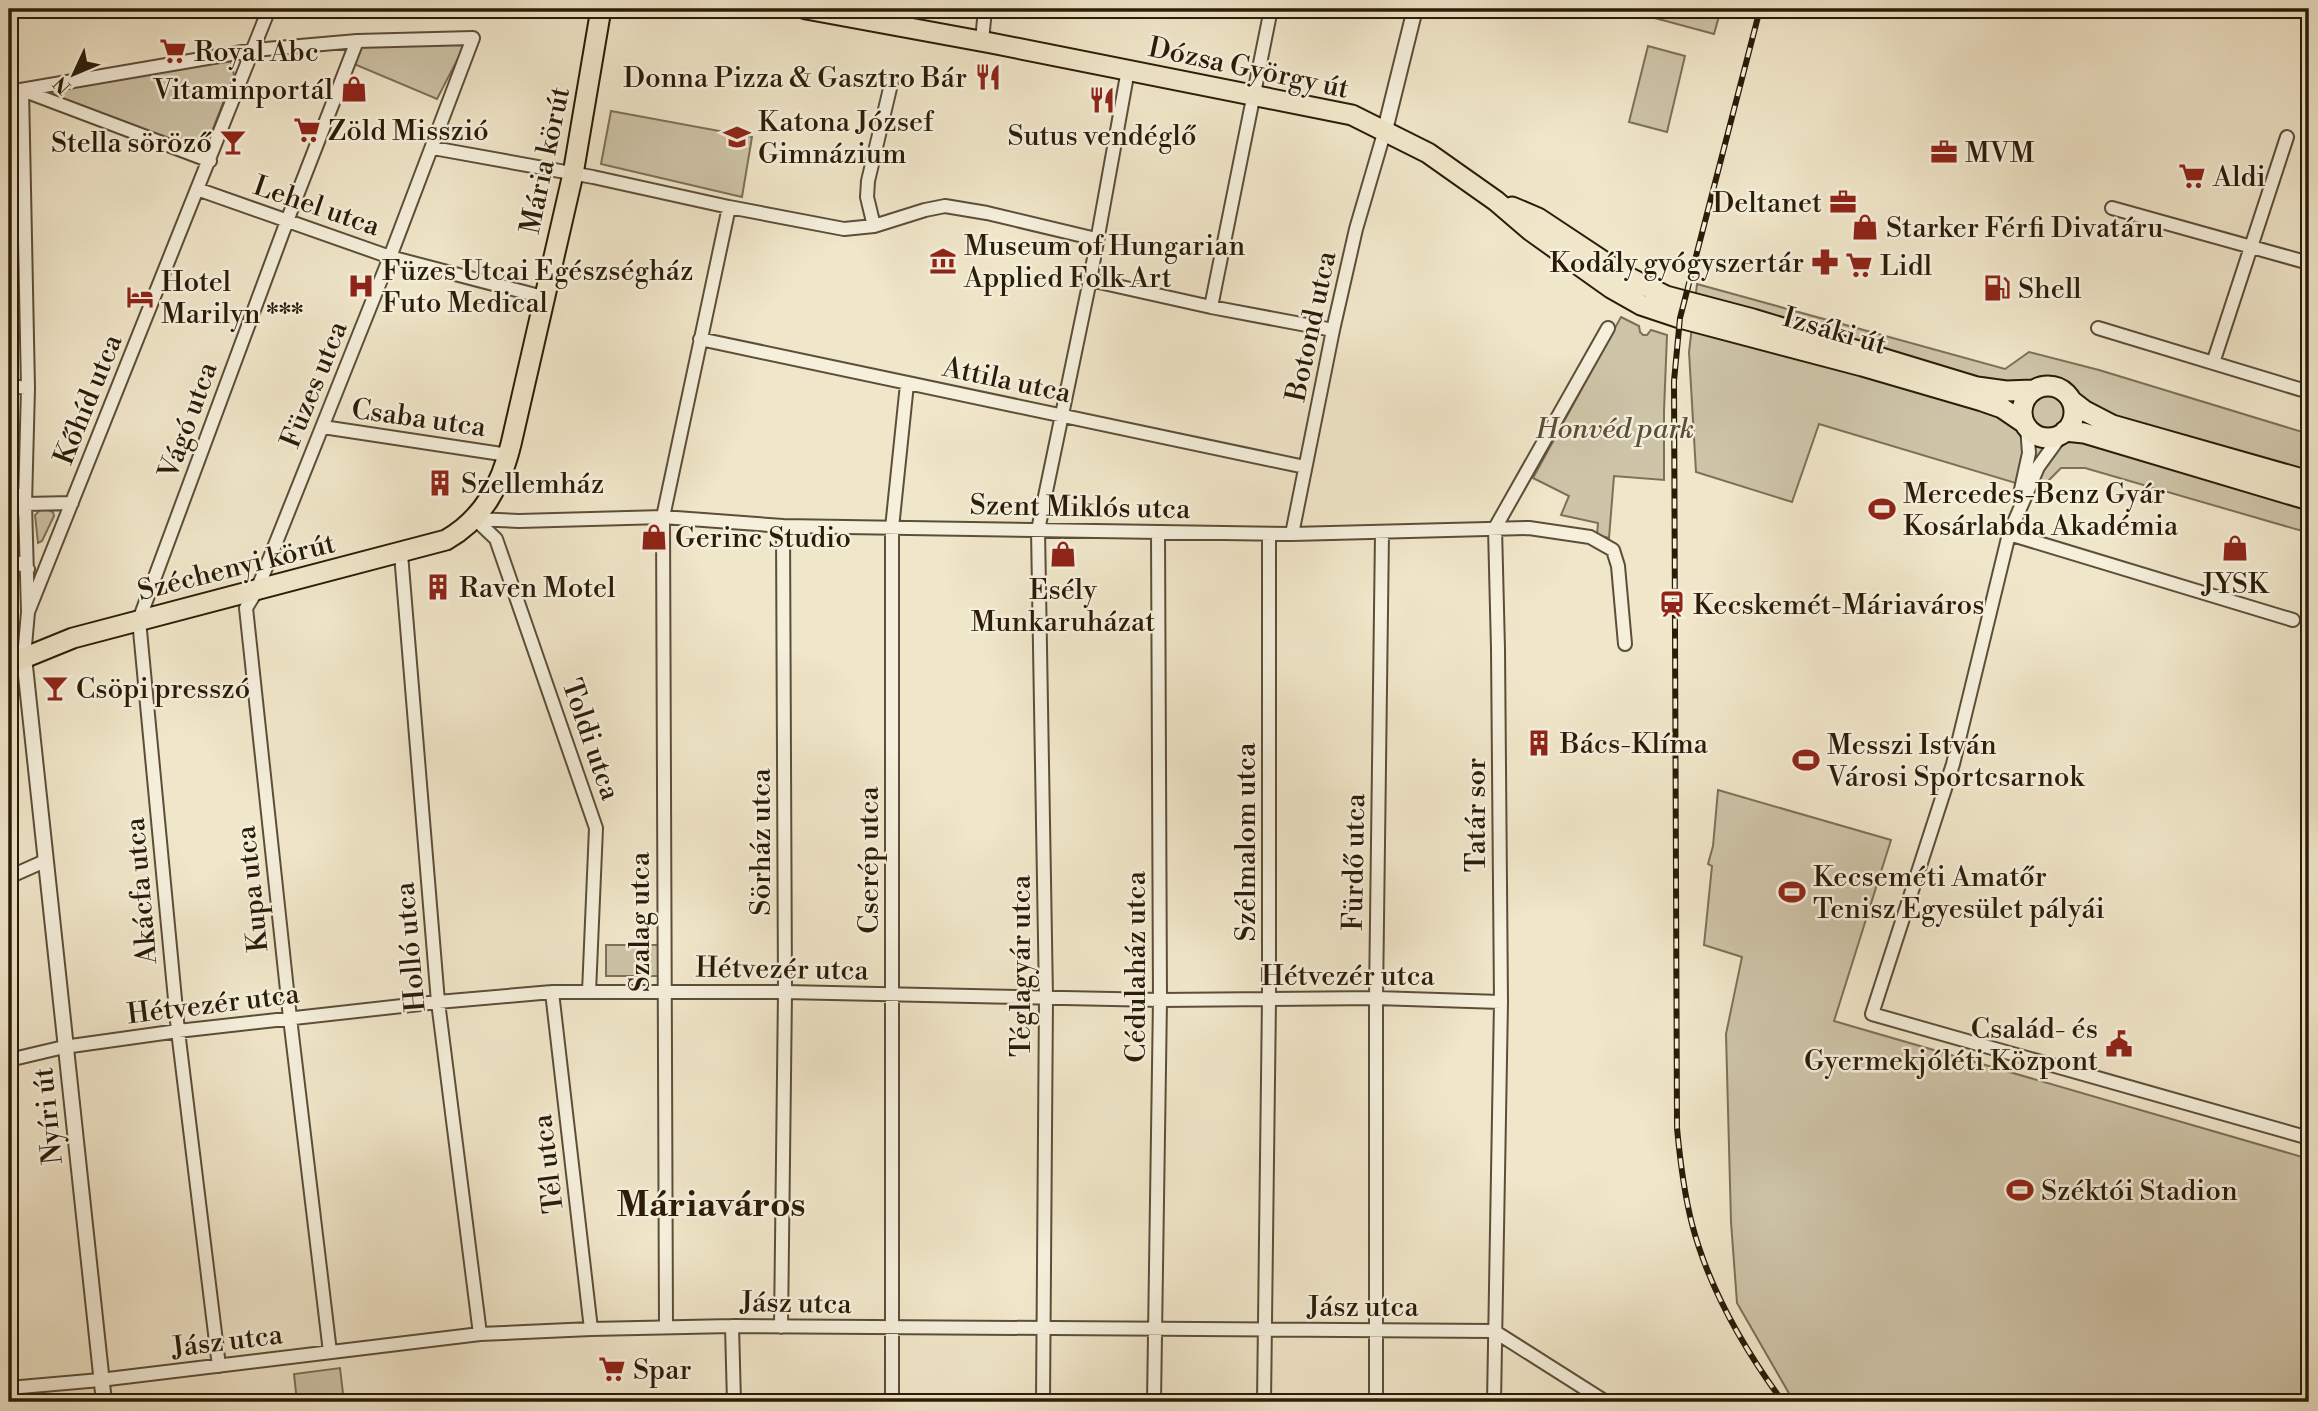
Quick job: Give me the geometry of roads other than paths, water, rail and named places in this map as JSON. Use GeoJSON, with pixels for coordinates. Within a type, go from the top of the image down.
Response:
{"type":"FeatureCollection","features":[{"type":"Feature","properties":{"kind":"main road","name":"Mária körút"},"geometry":{"type":"LineString","coordinates":[[475,519],[501,478],[508,455],[573,174],[601,9]]}},
{"type":"Feature","properties":{"kind":"main road","name":"Dózsa György út"},"geometry":{"type":"LineString","coordinates":[[806,9],[982,41],[1352,115],[1428,153],[1496,201],[1531,231],[1633,290]]}},
{"type":"Feature","properties":{"kind":"main road","name":"Izsáki út"},"geometry":{"type":"LineString","coordinates":[[1633,290],[1752,319],[1977,387],[2006,391],[2033,390]]}},
{"type":"Feature","properties":{"kind":"main road","name":"Izsáki út"},"geometry":{"type":"LineString","coordinates":[[1633,290],[1649,308],[1862,366],[2002,408],[2026,425]]}},
{"type":"Feature","properties":{"kind":"main road"},"geometry":{"type":"LineString","coordinates":[[2309,481],[2112,425],[2085,411],[2057,387],[2048,386],[2033,390],[2023,405],[2026,425],[2041,437],[2084,433],[2309,500]]}},
{"type":"Feature","properties":{"kind":"main road"},"geometry":{"type":"LineString","coordinates":[[2064,433],[2074,416],[2072,401]]}},
{"type":"Feature","properties":{"kind":"main road","name":"Széchenyi körút"},"geometry":{"type":"LineString","coordinates":[[16,660],[74,638],[139,620],[401,554],[446,540],[475,519]]}},
{"type":"Feature","properties":{"kind":"street","name":"Kőhíd utca"},"geometry":{"type":"LineString","coordinates":[[28,612],[269,9]]}},
{"type":"Feature","properties":{"kind":"street"},"geometry":{"type":"LineString","coordinates":[[982,41],[985,9]]}},
{"type":"Feature","properties":{"kind":"street"},"geometry":{"type":"LineString","coordinates":[[1211,307],[1271,9]]}},
{"type":"Feature","properties":{"kind":"street"},"geometry":{"type":"LineString","coordinates":[[1385,130],[1415,9]]}},
{"type":"Feature","properties":{"kind":"street","name":"Füzes utca"},"geometry":{"type":"LineString","coordinates":[[257,590],[433,148],[473,38],[357,41]]}},
{"type":"Feature","properties":{"kind":"street"},"geometry":{"type":"LineString","coordinates":[[15,91],[254,50],[357,41]]}},
{"type":"Feature","properties":{"kind":"street","name":"Vágó utca"},"geometry":{"type":"LineString","coordinates":[[139,620],[357,41]]}},
{"type":"Feature","properties":{"kind":"street","name":"Téglagyár utca"},"geometry":{"type":"LineString","coordinates":[[1043,1402],[1046,997],[1038,530],[1090,281],[1128,71]]}},
{"type":"Feature","properties":{"kind":"street"},"geometry":{"type":"LineString","coordinates":[[874,226],[867,197],[868,181],[892,80]]}},
{"type":"Feature","properties":{"kind":"street"},"geometry":{"type":"LineString","coordinates":[[15,91],[210,161]]}},
{"type":"Feature","properties":{"kind":"street"},"geometry":{"type":"LineString","coordinates":[[15,91],[28,388],[25,504],[28,612],[16,660]]}},
{"type":"Feature","properties":{"kind":"street","name":"Botond utca"},"geometry":{"type":"LineString","coordinates":[[1292,534],[1356,229],[1385,130]]}},
{"type":"Feature","properties":{"kind":"street"},"geometry":{"type":"LineString","coordinates":[[2213,363],[2287,137]]}},
{"type":"Feature","properties":{"kind":"street"},"geometry":{"type":"LineString","coordinates":[[433,148],[844,229],[874,226],[945,206],[987,213],[1096,239]]}},
{"type":"Feature","properties":{"kind":"street","name":"Lehel utca"},"geometry":{"type":"LineString","coordinates":[[198,189],[390,257],[543,296]]}},
{"type":"Feature","properties":{"kind":"street","name":"Szalag utca"},"geometry":{"type":"LineString","coordinates":[[666,1327],[663,517],[729,207]]}},
{"type":"Feature","properties":{"kind":"street"},"geometry":{"type":"LineString","coordinates":[[2112,208],[2309,263]]}},
{"type":"Feature","properties":{"kind":"street"},"geometry":{"type":"LineString","coordinates":[[1090,281],[1333,330]]}},
{"type":"Feature","properties":{"kind":"street"},"geometry":{"type":"LineString","coordinates":[[1495,528],[1608,328]]}},
{"type":"Feature","properties":{"kind":"street"},"geometry":{"type":"LineString","coordinates":[[2098,328],[2309,392]]}},
{"type":"Feature","properties":{"kind":"street","name":"Attila utca"},"geometry":{"type":"LineString","coordinates":[[700,339],[1305,467]]}},
{"type":"Feature","properties":{"kind":"street","name":"Cserép utca"},"geometry":{"type":"LineString","coordinates":[[892,1402],[892,528],[907,384]]}},
{"type":"Feature","properties":{"kind":"street"},"geometry":{"type":"LineString","coordinates":[[9,386],[28,388]]}},
{"type":"Feature","properties":{"kind":"street"},"geometry":{"type":"LineString","coordinates":[[2018,511],[2029,453],[2026,425]]}},
{"type":"Feature","properties":{"kind":"street","name":"Csaba utca"},"geometry":{"type":"LineString","coordinates":[[323,427],[508,455]]}},
{"type":"Feature","properties":{"kind":"street"},"geometry":{"type":"LineString","coordinates":[[2064,433],[2038,467],[2009,534],[1952,764],[1872,1014],[2309,1138]]}},
{"type":"Feature","properties":{"kind":"street"},"geometry":{"type":"LineString","coordinates":[[9,523],[27,484]]}},
{"type":"Feature","properties":{"kind":"street"},"geometry":{"type":"LineString","coordinates":[[25,504],[72,503]]}},
{"type":"Feature","properties":{"kind":"street","name":"Szent Miklós utca"},"geometry":{"type":"LineString","coordinates":[[475,519],[519,521],[663,517],[783,526],[1269,534],[1529,528],[1590,537],[1606,545],[1616,556],[1625,644]]}},
{"type":"Feature","properties":{"kind":"street","name":"Toldi utca"},"geometry":{"type":"LineString","coordinates":[[475,519],[496,539],[597,828],[589,992]]}},
{"type":"Feature","properties":{"kind":"street","name":"Sörház utca"},"geometry":{"type":"LineString","coordinates":[[781,1327],[785,992],[783,526]]}},
{"type":"Feature","properties":{"kind":"street","name":"Tatár sor"},"geometry":{"type":"LineString","coordinates":[[1494,1402],[1501,1002],[1499,676],[1495,528]]}},
{"type":"Feature","properties":{"kind":"street","name":"Cédulaház utca"},"geometry":{"type":"LineString","coordinates":[[1154,1402],[1160,1000],[1158,532]]}},
{"type":"Feature","properties":{"kind":"street","name":"Fürdő utca"},"geometry":{"type":"LineString","coordinates":[[1376,1402],[1376,999],[1382,533]]}},
{"type":"Feature","properties":{"kind":"street","name":"Szélmalom utca"},"geometry":{"type":"LineString","coordinates":[[1264,1402],[1269,999],[1269,534]]}},
{"type":"Feature","properties":{"kind":"street"},"geometry":{"type":"LineString","coordinates":[[2009,534],[2292,620]]}},
{"type":"Feature","properties":{"kind":"street","name":"Holló utca"},"geometry":{"type":"LineString","coordinates":[[401,554],[438,1002],[480,1334]]}},
{"type":"Feature","properties":{"kind":"street"},"geometry":{"type":"LineString","coordinates":[[9,561],[28,569]]}},
{"type":"Feature","properties":{"kind":"street","name":"Kupa utca"},"geometry":{"type":"LineString","coordinates":[[257,590],[246,608],[290,1018],[330,1352]]}},
{"type":"Feature","properties":{"kind":"street","name":"Akácfa utca"},"geometry":{"type":"LineString","coordinates":[[139,620],[178,1031],[219,1366]]}},
{"type":"Feature","properties":{"kind":"street","name":"Nyíri út"},"geometry":{"type":"LineString","coordinates":[[16,660],[45,861],[104,1402]]}},
{"type":"Feature","properties":{"kind":"street"},"geometry":{"type":"LineString","coordinates":[[9,877],[45,861]]}},
{"type":"Feature","properties":{"kind":"street","name":"Hétvezér utca"},"geometry":{"type":"LineString","coordinates":[[9,1060],[64,1047],[178,1031],[552,992],[785,992],[1160,1000],[1376,999],[1501,1002]]}},
{"type":"Feature","properties":{"kind":"street","name":"Tél utca"},"geometry":{"type":"LineString","coordinates":[[552,992],[591,1329]]}},
{"type":"Feature","properties":{"kind":"street"},"geometry":{"type":"LineString","coordinates":[[732,1326],[734,1402]]}},
{"type":"Feature","properties":{"kind":"street","name":"Jász utca"},"geometry":{"type":"LineString","coordinates":[[9,1388],[100,1380],[480,1334],[591,1329],[732,1326],[1494,1331]]}},
{"type":"Feature","properties":{"kind":"street"},"geometry":{"type":"LineString","coordinates":[[1494,1331],[1606,1402]]}},
{"type":"Feature","properties":{"kind":"railway"},"geometry":{"type":"LineString","coordinates":[[1760,9],[1680,318],[1674,381],[1677,1128],[1689,1212],[1708,1272],[1729,1318],[1783,1402]]}},
{"type":"Feature","properties":{"kind":"place","name":"Royal Abc"},"geometry":{"type":"Point","coordinates":[173,51]}},
{"type":"Feature","properties":{"kind":"place","name":"Donna Pizza & Gasztro Bár"},"geometry":{"type":"Point","coordinates":[988,77]}},
{"type":"Feature","properties":{"kind":"place","name":"Vitaminportál"},"geometry":{"type":"Point","coordinates":[354,89]}},
{"type":"Feature","properties":{"kind":"place","name":"Sutus vendéglő"},"geometry":{"type":"Point","coordinates":[1102,100]}},
{"type":"Feature","properties":{"kind":"place","name":"Zöld Misszió"},"geometry":{"type":"Point","coordinates":[307,130]}},
{"type":"Feature","properties":{"kind":"place","name":"Katona József Gimnázium"},"geometry":{"type":"Point","coordinates":[737,137]}},
{"type":"Feature","properties":{"kind":"place","name":"Stella söröző"},"geometry":{"type":"Point","coordinates":[233,142]}},
{"type":"Feature","properties":{"kind":"place","name":"MVM"},"geometry":{"type":"Point","coordinates":[1944,152]}},
{"type":"Feature","properties":{"kind":"place","name":"Aldi"},"geometry":{"type":"Point","coordinates":[2192,176]}},
{"type":"Feature","properties":{"kind":"place","name":"Deltanet"},"geometry":{"type":"Point","coordinates":[1843,202]}},
{"type":"Feature","properties":{"kind":"place","name":"Starker Férfi Divatáru"},"geometry":{"type":"Point","coordinates":[1865,227]}},
{"type":"Feature","properties":{"kind":"place","name":"Museum of Hungarian Applied Folk Art"},"geometry":{"type":"Point","coordinates":[943,261]}},
{"type":"Feature","properties":{"kind":"place","name":"Kodály gyógyszertár"},"geometry":{"type":"Point","coordinates":[1825,262]}},
{"type":"Feature","properties":{"kind":"place","name":"Lidl"},"geometry":{"type":"Point","coordinates":[1859,265]}},
{"type":"Feature","properties":{"kind":"place","name":"Füzes Utcai Egészségház Futo Medical"},"geometry":{"type":"Point","coordinates":[361,286]}},
{"type":"Feature","properties":{"kind":"place","name":"Shell"},"geometry":{"type":"Point","coordinates":[1997,288]}},
{"type":"Feature","properties":{"kind":"place","name":"Hotel Marilyn ***"},"geometry":{"type":"Point","coordinates":[140,297]}},
{"type":"Feature","properties":{"kind":"place","name":"Szellemház"},"geometry":{"type":"Point","coordinates":[440,483]}},
{"type":"Feature","properties":{"kind":"place","name":"Mercedes-Benz Gyár Kosárlabda Akadémia"},"geometry":{"type":"Point","coordinates":[1882,509]}},
{"type":"Feature","properties":{"kind":"place","name":"Gerinc Studio"},"geometry":{"type":"Point","coordinates":[654,537]}},
{"type":"Feature","properties":{"kind":"place","name":"JYSK"},"geometry":{"type":"Point","coordinates":[2235,548]}},
{"type":"Feature","properties":{"kind":"place","name":"Esély Munkaruházat"},"geometry":{"type":"Point","coordinates":[1063,554]}},
{"type":"Feature","properties":{"kind":"place","name":"Raven Motel"},"geometry":{"type":"Point","coordinates":[438,587]}},
{"type":"Feature","properties":{"kind":"place","name":"Kecskemét-Máriaváros"},"geometry":{"type":"Point","coordinates":[1672,604]}},
{"type":"Feature","properties":{"kind":"place","name":"Csöpi presszó"},"geometry":{"type":"Point","coordinates":[55,688]}},
{"type":"Feature","properties":{"kind":"place","name":"Bács-Klíma"},"geometry":{"type":"Point","coordinates":[1539,743]}},
{"type":"Feature","properties":{"kind":"place","name":"Messzi István Városi Sportcsarnok"},"geometry":{"type":"Point","coordinates":[1806,760]}},
{"type":"Feature","properties":{"kind":"place","name":"Kecseméti Amatőr Tenisz Egyesület pályái"},"geometry":{"type":"Point","coordinates":[1792,892]}},
{"type":"Feature","properties":{"kind":"place","name":"Család- és Gyermekjóléti Központ"},"geometry":{"type":"Point","coordinates":[2119,1044]}},
{"type":"Feature","properties":{"kind":"place","name":"Széktói Stadion"},"geometry":{"type":"Point","coordinates":[2020,1190]}},
{"type":"Feature","properties":{"kind":"place","name":"Spar"},"geometry":{"type":"Point","coordinates":[612,1369]}},
{"type":"Feature","properties":{"kind":"district","name":"Máriaváros"},"geometry":{"type":"Point","coordinates":[711,1204]}},
{"type":"Feature","properties":{"kind":"park label","name":"Honvéd park"},"geometry":{"type":"Point","coordinates":[1615,428]}}]}
